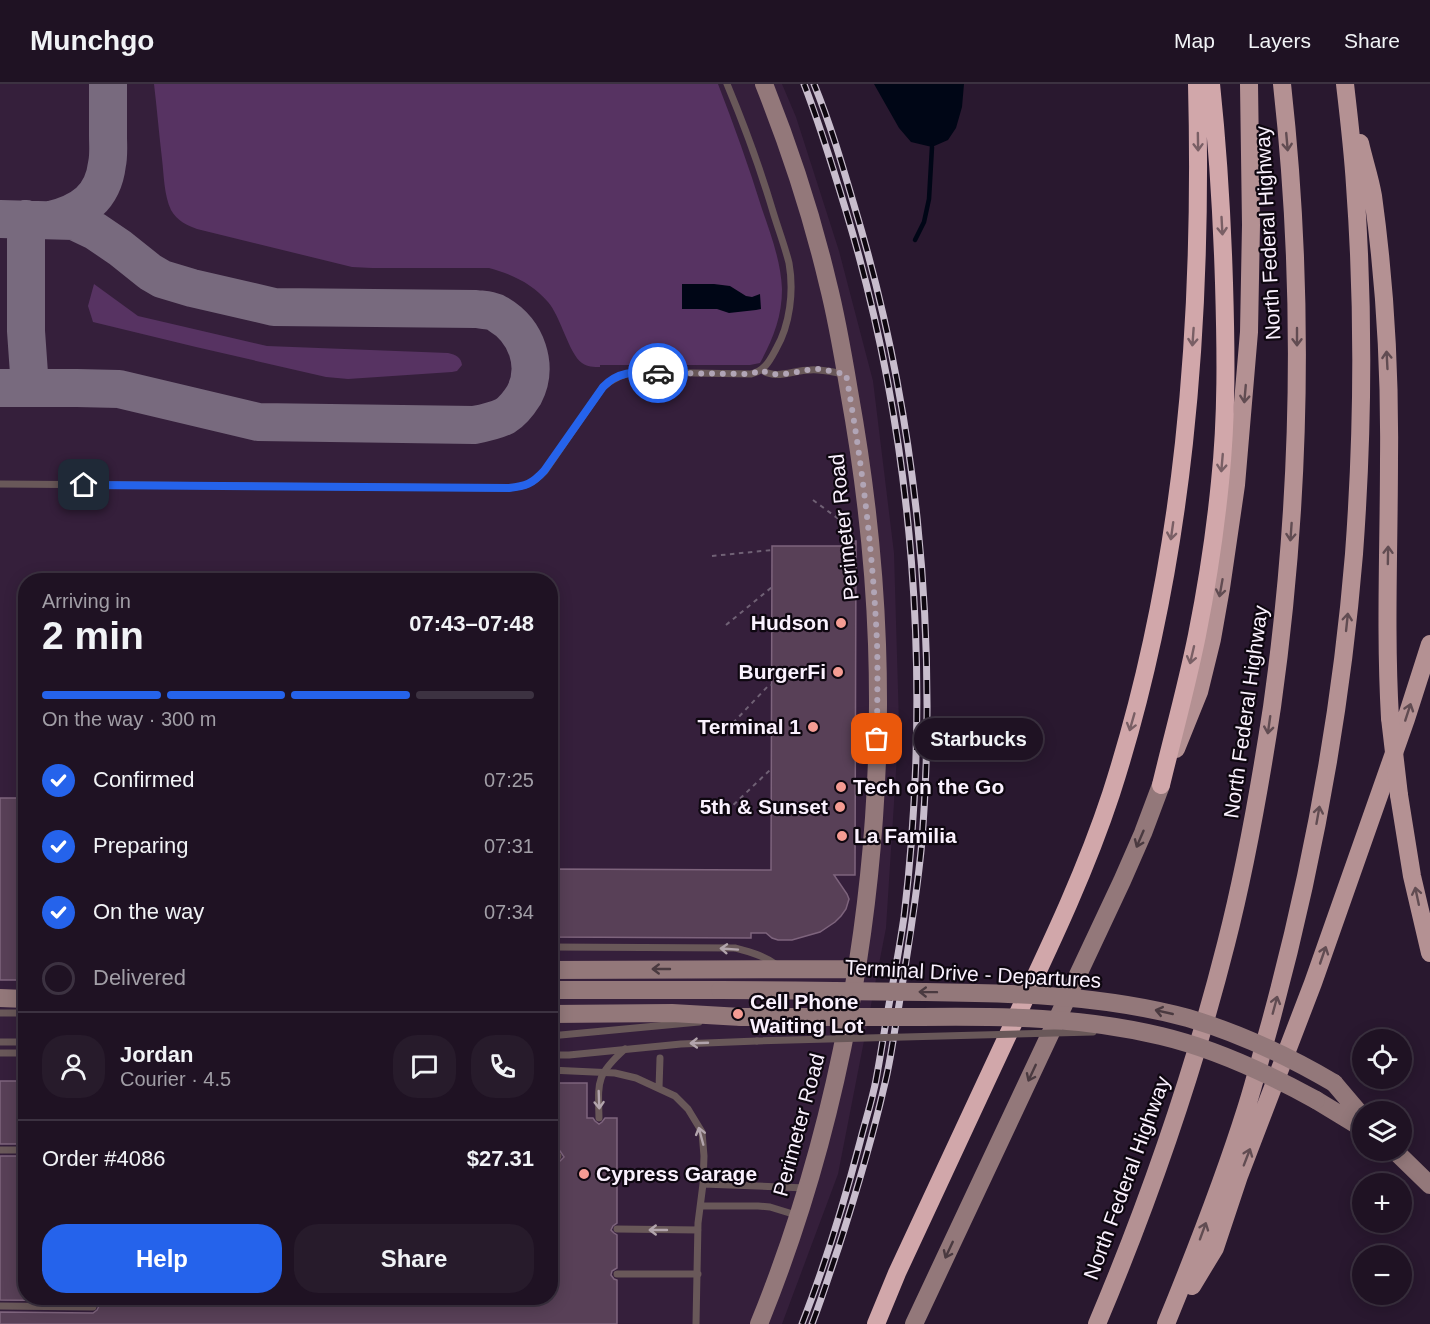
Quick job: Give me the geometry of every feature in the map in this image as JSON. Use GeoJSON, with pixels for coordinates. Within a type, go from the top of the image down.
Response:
{"type":"FeatureCollection","features":[{"type":"Feature","properties":{"kind":"highway"},"geometry":{"type":"LineString","coordinates":[[876,1324],[897,1273],[1072,896],[1110,797],[1140,696],[1166,568],[1186,433],[1197,273],[1197,84]]}},
{"type":"Feature","properties":{"kind":"highway"},"geometry":{"type":"LineString","coordinates":[[1161,785],[1197,636],[1206,586],[1220,484],[1224,433],[1226,383],[1222,225],[1211,84]]}},
{"type":"Feature","properties":{"kind":"main road"},"geometry":{"type":"LineString","coordinates":[[1161,785],[1199,692],[1215,619],[1236,485],[1249,332],[1251,204],[1249,84]]}},
{"type":"Feature","properties":{"kind":"main road","name":"North Federal Highway"},"geometry":{"type":"LineString","coordinates":[[1097,1324],[1149,1193],[1202,1032],[1238,892],[1268,736],[1292,529],[1296,423],[1296,268],[1282,84]]}},
{"type":"Feature","properties":{"kind":"main road"},"geometry":{"type":"LineString","coordinates":[[1346,84],[1372,194],[1384,309],[1389,409],[1387,649],[1390,718],[1398,795],[1430,953]]}},
{"type":"Feature","properties":{"kind":"main road"},"geometry":{"type":"LineString","coordinates":[[1168,1324],[1229,1161],[1274,1010],[1314,839],[1336,704],[1354,553],[1361,343],[1355,185],[1346,84]]}},
{"type":"Feature","properties":{"kind":"main road"},"geometry":{"type":"LineString","coordinates":[[1168,1324],[1215,1248],[1239,1176],[1313,983],[1406,720],[1430,644]]}},
{"type":"Feature","properties":{"kind":"street","name":"Perimeter Road"},"geometry":{"type":"LineString","coordinates":[[759,1324],[798,1215],[842,1048],[863,926],[873,828],[877,739],[877,646],[872,557],[861,460],[829,287],[817,239],[787,145],[764,84]]}},
{"type":"Feature","properties":{"kind":"street"},"geometry":{"type":"LineString","coordinates":[[914,1324],[1122,881],[1161,785]]}},
{"type":"Feature","properties":{"kind":"street"},"geometry":{"type":"LineString","coordinates":[[558,970],[857,969]]}},
{"type":"Feature","properties":{"kind":"street","name":"Terminal Drive - Departures"},"geometry":{"type":"LineString","coordinates":[[558,990],[953,992],[1042,995],[1127,1005],[1165,1012],[1221,1029],[1276,1052],[1334,1083],[1352,1104]]}},
{"type":"Feature","properties":{"kind":"street"},"geometry":{"type":"LineString","coordinates":[[0,998],[18,999]]}},
{"type":"Feature","properties":{"kind":"street"},"geometry":{"type":"LineString","coordinates":[[558,1015],[615,1022],[672,1013],[741,1017],[1038,1018],[1096,1023],[1170,1038],[1209,1050],[1264,1073],[1352,1122]]}},
{"type":"Feature","properties":{"kind":"street"},"geometry":{"type":"LineString","coordinates":[[1405,1161],[1430,1185]]}},
{"type":"Feature","properties":{"kind":"lane"},"geometry":{"type":"LineString","coordinates":[[0,484],[509,488],[523,486],[537,480],[610,380],[635,372],[751,374],[762,370],[781,341],[789,314],[791,285],[789,264],[765,187],[728,84]]}},
{"type":"Feature","properties":{"kind":"lane"},"geometry":{"type":"LineString","coordinates":[[762,370],[774,375],[809,369],[846,374]]}},
{"type":"Feature","properties":{"kind":"lane"},"geometry":{"type":"LineString","coordinates":[[558,947],[735,948],[765,957],[782,969],[753,986],[724,996],[558,998]]}},
{"type":"Feature","properties":{"kind":"lane"},"geometry":{"type":"LineString","coordinates":[[0,1013],[18,1013]]}},
{"type":"Feature","properties":{"kind":"lane"},"geometry":{"type":"LineString","coordinates":[[558,1034],[615,1022]]}},
{"type":"Feature","properties":{"kind":"lane"},"geometry":{"type":"LineString","coordinates":[[558,1055],[703,1043],[1132,1030]]}},
{"type":"Feature","properties":{"kind":"lane"},"geometry":{"type":"LineString","coordinates":[[0,1042],[18,1042]]}},
{"type":"Feature","properties":{"kind":"lane"},"geometry":{"type":"LineString","coordinates":[[599,1118],[599,1087],[602,1074],[625,1049]]}},
{"type":"Feature","properties":{"kind":"lane"},"geometry":{"type":"LineString","coordinates":[[0,1053],[18,1054]]}},
{"type":"Feature","properties":{"kind":"lane"},"geometry":{"type":"LineString","coordinates":[[659,1088],[660,1058]]}},
{"type":"Feature","properties":{"kind":"lane"},"geometry":{"type":"LineString","coordinates":[[558,1070],[615,1073],[636,1078],[675,1096],[688,1109],[702,1132],[704,1156],[698,1230],[696,1324]]}},
{"type":"Feature","properties":{"kind":"lane"},"geometry":{"type":"LineString","coordinates":[[0,1150],[18,1150]]}},
{"type":"Feature","properties":{"kind":"lane"},"geometry":{"type":"LineString","coordinates":[[703,1184],[806,1188]]}},
{"type":"Feature","properties":{"kind":"lane"},"geometry":{"type":"LineString","coordinates":[[701,1206],[770,1207],[798,1215]]}},
{"type":"Feature","properties":{"kind":"lane"},"geometry":{"type":"LineString","coordinates":[[617,1229],[698,1230]]}},
{"type":"Feature","properties":{"kind":"lane"},"geometry":{"type":"LineString","coordinates":[[617,1274],[698,1275]]}},
{"type":"Feature","properties":{"kind":"lane"},"geometry":{"type":"LineString","coordinates":[[0,1306],[93,1307]]}},
{"type":"Feature","properties":{"kind":"path"},"geometry":{"type":"LineString","coordinates":[[813,500],[848,526],[848,541]]}},
{"type":"Feature","properties":{"kind":"path"},"geometry":{"type":"LineString","coordinates":[[712,556],[772,550]]}},
{"type":"Feature","properties":{"kind":"path"},"geometry":{"type":"LineString","coordinates":[[726,625],[772,587]]}},
{"type":"Feature","properties":{"kind":"path"},"geometry":{"type":"LineString","coordinates":[[733,723],[769,685],[772,685]]}},
{"type":"Feature","properties":{"kind":"path"},"geometry":{"type":"LineString","coordinates":[[727,812],[771,769]]}},
{"type":"Feature","properties":{"kind":"shaded area"},"geometry":{"type":"Polygon","coordinates":[[[0,84],[782,84],[796,117],[839,251],[873,381],[894,553],[899,724],[886,928],[838,1174],[782,1324],[0,1324],[0,84]]]}},
{"type":"Feature","properties":{"kind":"shaded area"},"geometry":{"type":"Polygon","coordinates":[[[154,84],[718,84],[747,162],[778,259],[782,299],[773,336],[760,363],[750,365],[591,366],[577,358],[548,302],[522,280],[506,273],[489,268],[352,267],[197,229],[176,217],[167,198],[154,84]]]}},
{"type":"Feature","properties":{"kind":"shaded area"},"geometry":{"type":"Polygon","coordinates":[[[94,284],[138,316],[267,346],[448,353],[458,357],[462,365],[457,371],[452,372],[348,379],[326,377],[93,322],[88,306],[94,284]]]}},
{"type":"Feature","properties":{"kind":"water"},"geometry":{"type":"Polygon","coordinates":[[[874,84],[964,84],[962,107],[956,128],[948,140],[932,147],[911,142],[899,128],[874,84]]]}},
{"type":"Feature","properties":{"kind":"water"},"geometry":{"type":"Polygon","coordinates":[[[682,284],[730,286],[746,296],[752,297],[760,294],[761,309],[729,313],[717,309],[682,309],[682,284]]]}},
{"type":"Feature","properties":{"kind":"building","name":"Terminal 1"},"geometry":{"type":"Polygon","coordinates":[[[842,541],[856,541],[855,875],[834,875],[849,899],[841,916],[820,932],[792,940],[778,940],[766,933],[751,933],[751,938],[558,937],[558,869],[771,870],[772,546],[842,546],[842,541]]]}},
{"type":"Feature","properties":{"kind":"building"},"geometry":{"type":"Polygon","coordinates":[[[0,798],[18,798],[18,980],[0,980],[0,798]]]}},
{"type":"Feature","properties":{"kind":"building"},"geometry":{"type":"Polygon","coordinates":[[[0,1081],[18,1081],[18,1144],[0,1144],[0,1081]]]}},
{"type":"Feature","properties":{"kind":"building","name":"Cypress Garage"},"geometry":{"type":"Polygon","coordinates":[[[558,1083],[587,1083],[587,1118],[593,1118],[599,1124],[605,1118],[617,1118],[617,1223],[611,1230],[617,1235],[617,1268],[612,1271],[611,1275],[617,1280],[617,1324],[0,1324],[0,1312],[93,1313],[97,1310],[98,1305],[558,1305],[558,1161],[564,1157],[558,1151],[558,1083]]]}},
{"type":"Feature","properties":{"kind":"building","name":"Cypress Garage"},"geometry":{"type":"Polygon","coordinates":[[[0,1156],[18,1156],[18,1300],[0,1300],[0,1156]]]}},
{"type":"Feature","properties":{"kind":"waterway"},"geometry":{"type":"LineString","coordinates":[[915,240],[924,222],[929,199],[932,147]]}},
{"type":"Feature","properties":{"kind":"taxiway"},"geometry":{"type":"LineString","coordinates":[[51,220],[81,208],[96,195],[101,186],[108,157],[108,84]]}},
{"type":"Feature","properties":{"kind":"taxiway"},"geometry":{"type":"LineString","coordinates":[[0,219],[74,221],[95,231],[162,279],[274,307],[476,309],[493,312],[508,321],[523,339],[530,361],[528,384],[518,404],[505,416],[474,425],[258,422],[119,389],[0,388]]}},
{"type":"Feature","properties":{"kind":"taxiway"},"geometry":{"type":"LineString","coordinates":[[26,219],[26,331],[30,388]]}},
{"type":"Feature","properties":{"kind":"railway"},"geometry":{"type":"LineString","coordinates":[[802,1324],[841,1211],[876,1080],[904,917],[912,828],[916,739],[916,650],[911,561],[902,472],[888,384],[869,297],[846,211],[804,84]]}},
{"type":"Feature","properties":{"kind":"railway"},"geometry":{"type":"LineString","coordinates":[[812,1324],[863,1166],[891,1056],[918,882],[922,841],[927,680],[924,600],[917,520],[907,440],[893,361],[854,205],[831,129],[814,84]]}},
{"type":"Feature","properties":{"kind":"way so far"},"geometry":{"type":"LineString","coordinates":[[658,373],[751,374],[762,370],[774,375],[820,369],[846,374],[861,460],[872,557],[877,646],[877,739]]}},
{"type":"Feature","properties":{"kind":"place","name":"Hudson"},"geometry":{"type":"Point","coordinates":[841,623]}},
{"type":"Feature","properties":{"kind":"place","name":"BurgerFi"},"geometry":{"type":"Point","coordinates":[838,672]}},
{"type":"Feature","properties":{"kind":"place","name":"Terminal 1"},"geometry":{"type":"Point","coordinates":[813,727]}},
{"type":"Feature","properties":{"kind":"place","name":"Starbucks"},"geometry":{"type":"Point","coordinates":[877,739]}},
{"type":"Feature","properties":{"kind":"place","name":"Tech on the Go"},"geometry":{"type":"Point","coordinates":[841,787]}},
{"type":"Feature","properties":{"kind":"place","name":"5th & Sunset"},"geometry":{"type":"Point","coordinates":[840,807]}},
{"type":"Feature","properties":{"kind":"place","name":"La Familia"},"geometry":{"type":"Point","coordinates":[842,836]}},
{"type":"Feature","properties":{"kind":"place","name":"Cell Phone Waiting Lot"},"geometry":{"type":"Point","coordinates":[738,1014]}},
{"type":"Feature","properties":{"kind":"place","name":"Cypress Garage"},"geometry":{"type":"Point","coordinates":[584,1174]}},
{"type":"Feature","properties":{"kind":"route"},"geometry":{"type":"LineString","coordinates":[[84,485],[509,488],[523,486],[537,480],[610,380],[627,373],[658,373]]}}]}
